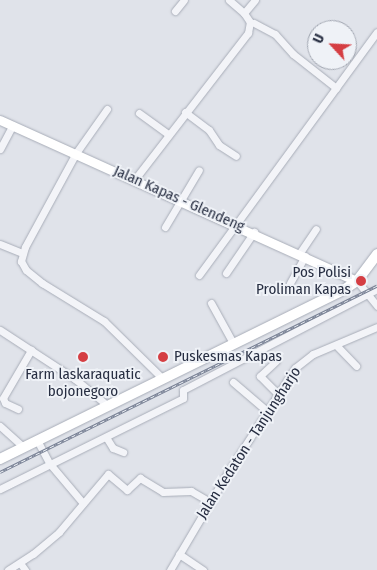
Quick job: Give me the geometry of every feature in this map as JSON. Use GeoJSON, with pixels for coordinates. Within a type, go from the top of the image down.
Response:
{"type":"FeatureCollection","features":[{"type":"Feature","properties":{"kind":"highway"},"geometry":{"type":"LineString","coordinates":[[0,458],[345,289],[357,281],[377,254]]}},
{"type":"Feature","properties":{"kind":"main road","name":"Jalan Kapas - Glendeng"},"geometry":{"type":"LineString","coordinates":[[0,120],[254,232],[357,281]]}},
{"type":"Feature","properties":{"kind":"street"},"geometry":{"type":"LineString","coordinates":[[175,11],[184,0]]}},
{"type":"Feature","properties":{"kind":"street"},"geometry":{"type":"LineString","coordinates":[[228,0],[254,23],[275,34],[293,54],[336,88]]}},
{"type":"Feature","properties":{"kind":"street"},"geometry":{"type":"LineString","coordinates":[[250,30],[246,15],[255,0]]}},
{"type":"Feature","properties":{"kind":"street"},"geometry":{"type":"LineString","coordinates":[[135,179],[254,23]]}},
{"type":"Feature","properties":{"kind":"street"},"geometry":{"type":"LineString","coordinates":[[199,275],[377,32]]}},
{"type":"Feature","properties":{"kind":"street"},"geometry":{"type":"LineString","coordinates":[[107,109],[76,153],[22,253],[21,263],[30,274],[57,294],[104,321],[162,378]]}},
{"type":"Feature","properties":{"kind":"street"},"geometry":{"type":"LineString","coordinates":[[185,112],[208,130],[219,144],[236,156]]}},
{"type":"Feature","properties":{"kind":"street"},"geometry":{"type":"LineString","coordinates":[[139,113],[168,134]]}},
{"type":"Feature","properties":{"kind":"street"},"geometry":{"type":"LineString","coordinates":[[0,149],[13,125]]}},
{"type":"Feature","properties":{"kind":"street"},"geometry":{"type":"LineString","coordinates":[[165,227],[199,170]]}},
{"type":"Feature","properties":{"kind":"street"},"geometry":{"type":"LineString","coordinates":[[290,283],[316,228]]}},
{"type":"Feature","properties":{"kind":"street"},"geometry":{"type":"LineString","coordinates":[[226,273],[254,232]]}},
{"type":"Feature","properties":{"kind":"street"},"geometry":{"type":"LineString","coordinates":[[0,244],[22,253]]}},
{"type":"Feature","properties":{"kind":"street"},"geometry":{"type":"LineString","coordinates":[[357,281],[377,306]]}},
{"type":"Feature","properties":{"kind":"street"},"geometry":{"type":"LineString","coordinates":[[0,489],[106,438],[183,398],[183,390],[377,289]]}},
{"type":"Feature","properties":{"kind":"street"},"geometry":{"type":"LineString","coordinates":[[211,303],[233,343]]}},
{"type":"Feature","properties":{"kind":"street","name":"Jalan Kedaton - Tanjungharjo"},"geometry":{"type":"LineString","coordinates":[[170,570],[210,502],[295,368],[305,359],[377,327]]}},
{"type":"Feature","properties":{"kind":"street"},"geometry":{"type":"LineString","coordinates":[[0,330],[84,386],[106,406]]}},
{"type":"Feature","properties":{"kind":"street"},"geometry":{"type":"LineString","coordinates":[[336,345],[356,366]]}},
{"type":"Feature","properties":{"kind":"street"},"geometry":{"type":"LineString","coordinates":[[18,409],[4,402],[3,397],[31,350]]}},
{"type":"Feature","properties":{"kind":"street"},"geometry":{"type":"LineString","coordinates":[[276,361],[260,376],[262,381],[278,394]]}},
{"type":"Feature","properties":{"kind":"street"},"geometry":{"type":"LineString","coordinates":[[233,382],[267,411]]}},
{"type":"Feature","properties":{"kind":"street"},"geometry":{"type":"LineString","coordinates":[[0,426],[23,447]]}},
{"type":"Feature","properties":{"kind":"street"},"geometry":{"type":"LineString","coordinates":[[106,438],[113,448],[123,452]]}},
{"type":"Feature","properties":{"kind":"street"},"geometry":{"type":"LineString","coordinates":[[37,440],[50,464],[83,503]]}},
{"type":"Feature","properties":{"kind":"street"},"geometry":{"type":"LineString","coordinates":[[8,570],[20,563],[59,532],[108,474],[127,490],[140,478],[163,492],[176,490],[191,491],[210,502]]}},
{"type":"Feature","properties":{"kind":"street"},"geometry":{"type":"LineString","coordinates":[[179,554],[203,570]]}},
{"type":"Feature","properties":{"kind":"street"},"geometry":{"type":"LineString","coordinates":[[20,563],[25,570]]}},
{"type":"Feature","properties":{"kind":"railway"},"geometry":{"type":"LineString","coordinates":[[0,472],[377,286]]}},
{"type":"Feature","properties":{"kind":"place","name":"Pos Polisi Proliman Kapas"},"geometry":{"type":"Point","coordinates":[361,281]}},
{"type":"Feature","properties":{"kind":"place","name":"Farm laskaraquatic bojonegoro"},"geometry":{"type":"Point","coordinates":[83,357]}},
{"type":"Feature","properties":{"kind":"place","name":"Puskesmas Kapas"},"geometry":{"type":"Point","coordinates":[163,357]}}]}
